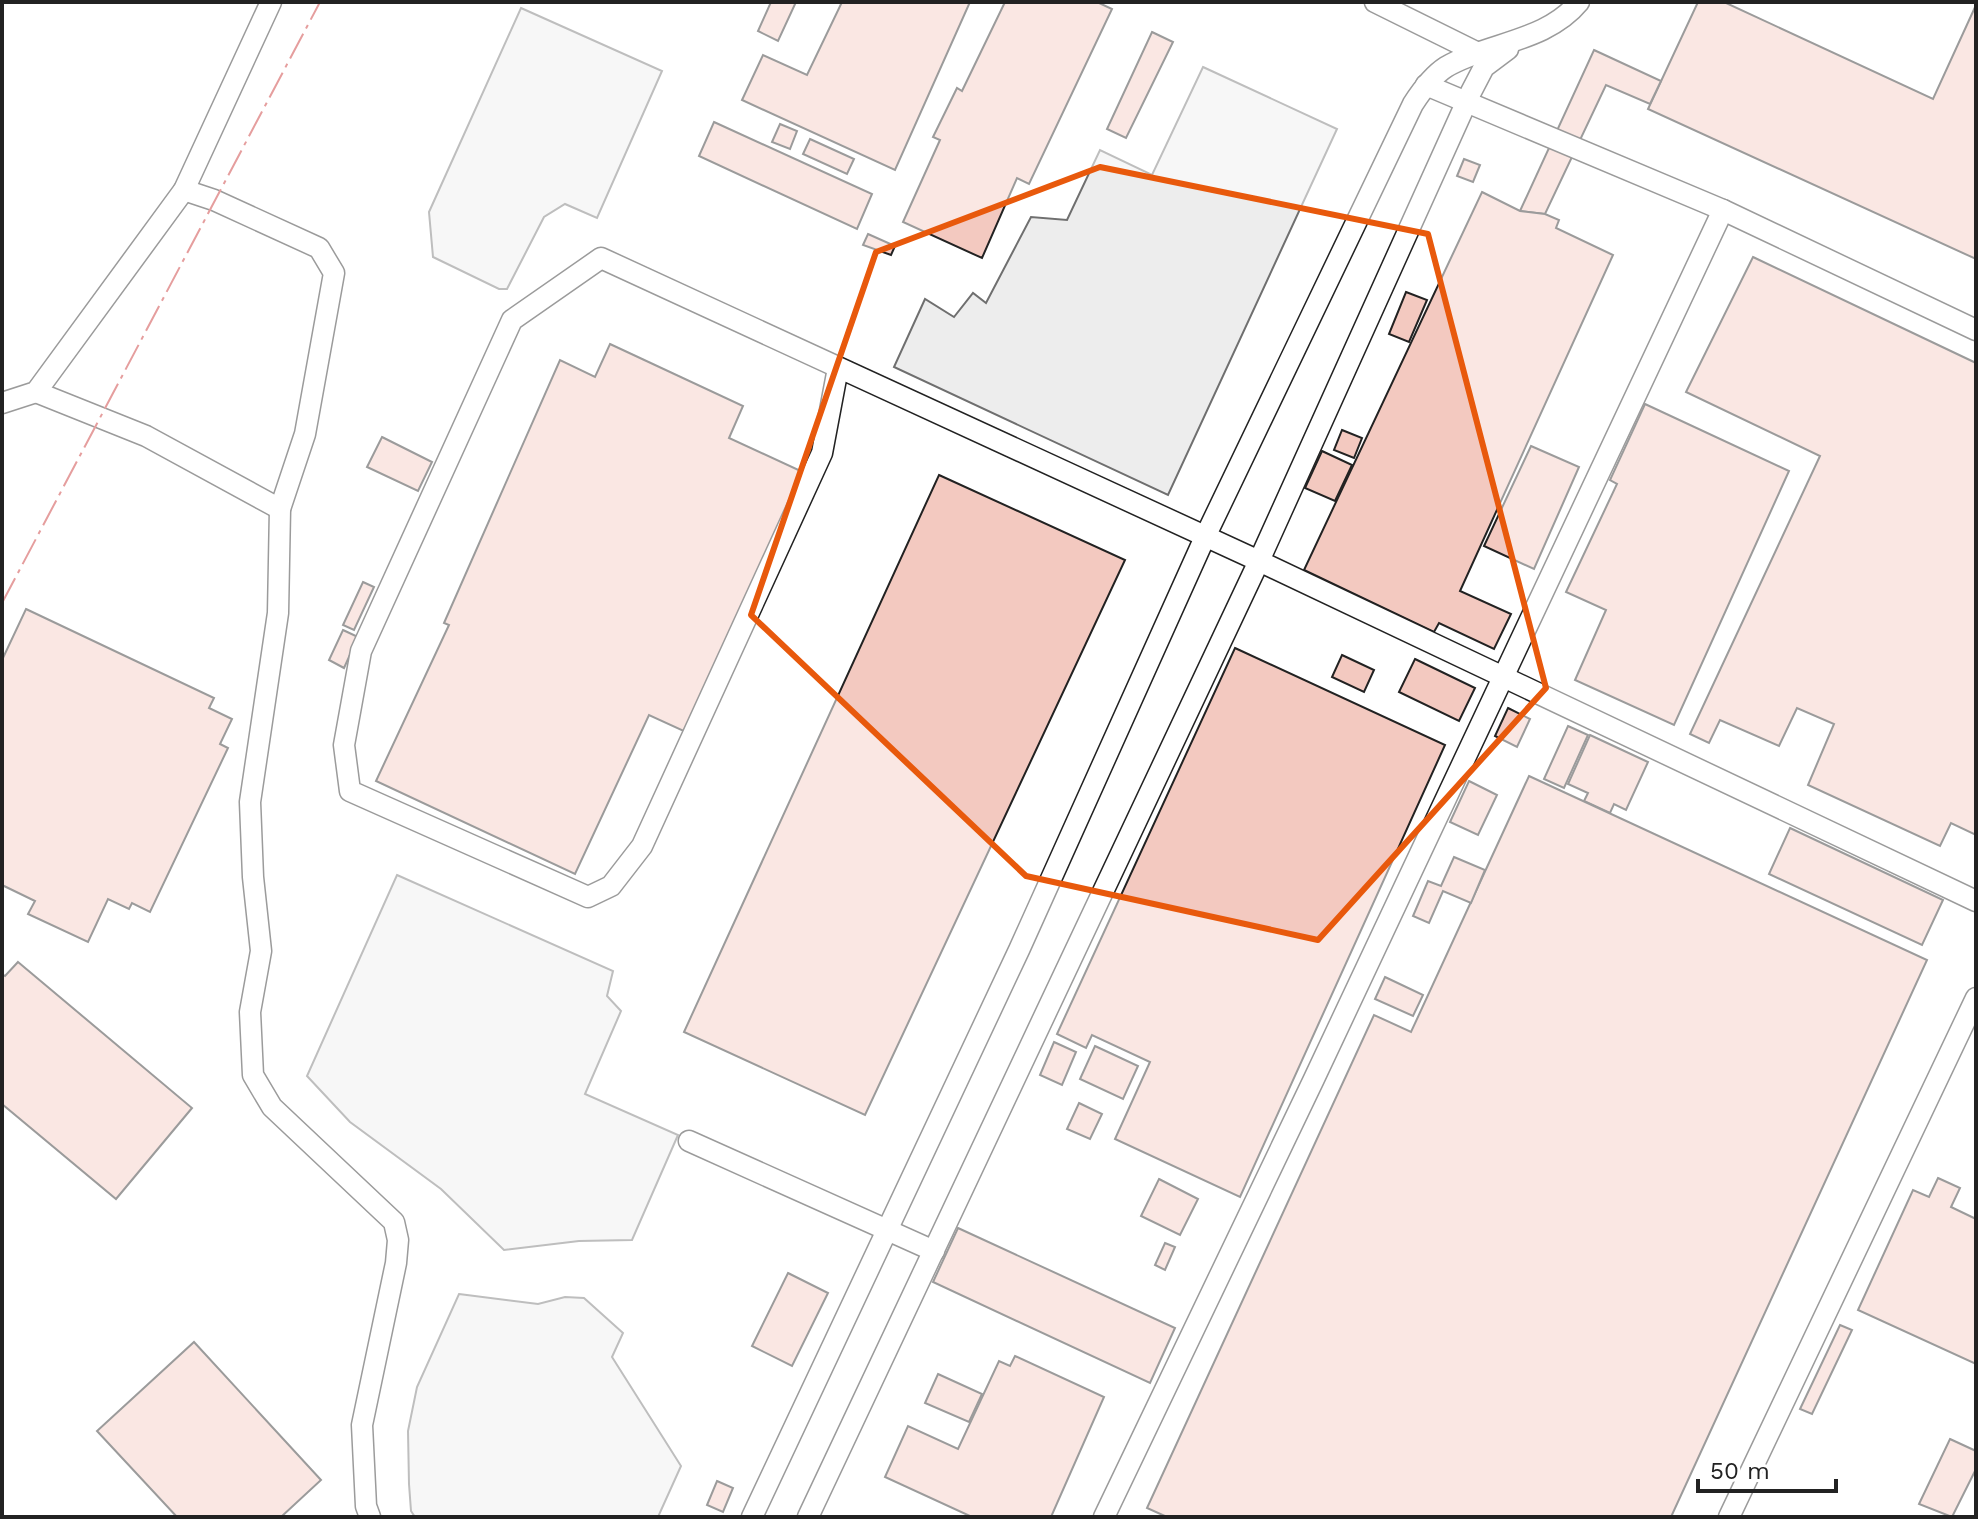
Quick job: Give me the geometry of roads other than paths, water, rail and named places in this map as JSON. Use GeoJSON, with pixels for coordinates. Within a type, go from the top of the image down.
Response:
{"type":"FeatureCollection","features":[{"type":"Feature","properties":{"kind":"street"},"geometry":{"type":"LineString","coordinates":[[2,403],[36,392],[184,190],[271,2]]}},
{"type":"Feature","properties":{"kind":"street"},"geometry":{"type":"LineString","coordinates":[[1375,2],[1478,53]]}},
{"type":"Feature","properties":{"kind":"street"},"geometry":{"type":"LineString","coordinates":[[752,1517],[1019,950],[1205,537],[1413,104],[1426,85],[1444,68],[1548,29],[1579,2]]}},
{"type":"Feature","properties":{"kind":"street"},"geometry":{"type":"LineString","coordinates":[[808,1517],[1259,561],[1466,103],[1484,67],[1528,36]]}},
{"type":"Feature","properties":{"kind":"street"},"geometry":{"type":"LineString","coordinates":[[1426,85],[1723,210],[1976,330]]}},
{"type":"Feature","properties":{"kind":"street"},"geometry":{"type":"LineString","coordinates":[[184,190],[214,200],[319,248],[334,273],[305,434],[280,509],[278,613],[250,802],[253,877],[261,951],[250,1012],[253,1075],[272,1107],[394,1222],[398,1240],[396,1263],[362,1425],[366,1506],[370,1517]]}},
{"type":"Feature","properties":{"kind":"street"},"geometry":{"type":"LineString","coordinates":[[1104,1517],[1723,210]]}},
{"type":"Feature","properties":{"kind":"street"},"geometry":{"type":"LineString","coordinates":[[838,368],[822,453],[642,846],[611,886],[588,897],[350,791],[344,745],[361,651],[512,320],[601,258],[1259,561],[1976,901]]}},
{"type":"Feature","properties":{"kind":"street"},"geometry":{"type":"LineString","coordinates":[[36,392],[146,436],[280,509]]}},
{"type":"Feature","properties":{"kind":"street"},"geometry":{"type":"LineString","coordinates":[[1729,1517],[1976,998]]}},
{"type":"Feature","properties":{"kind":"street"},"geometry":{"type":"LineString","coordinates":[[689,1141],[934,1251]]}}]}
